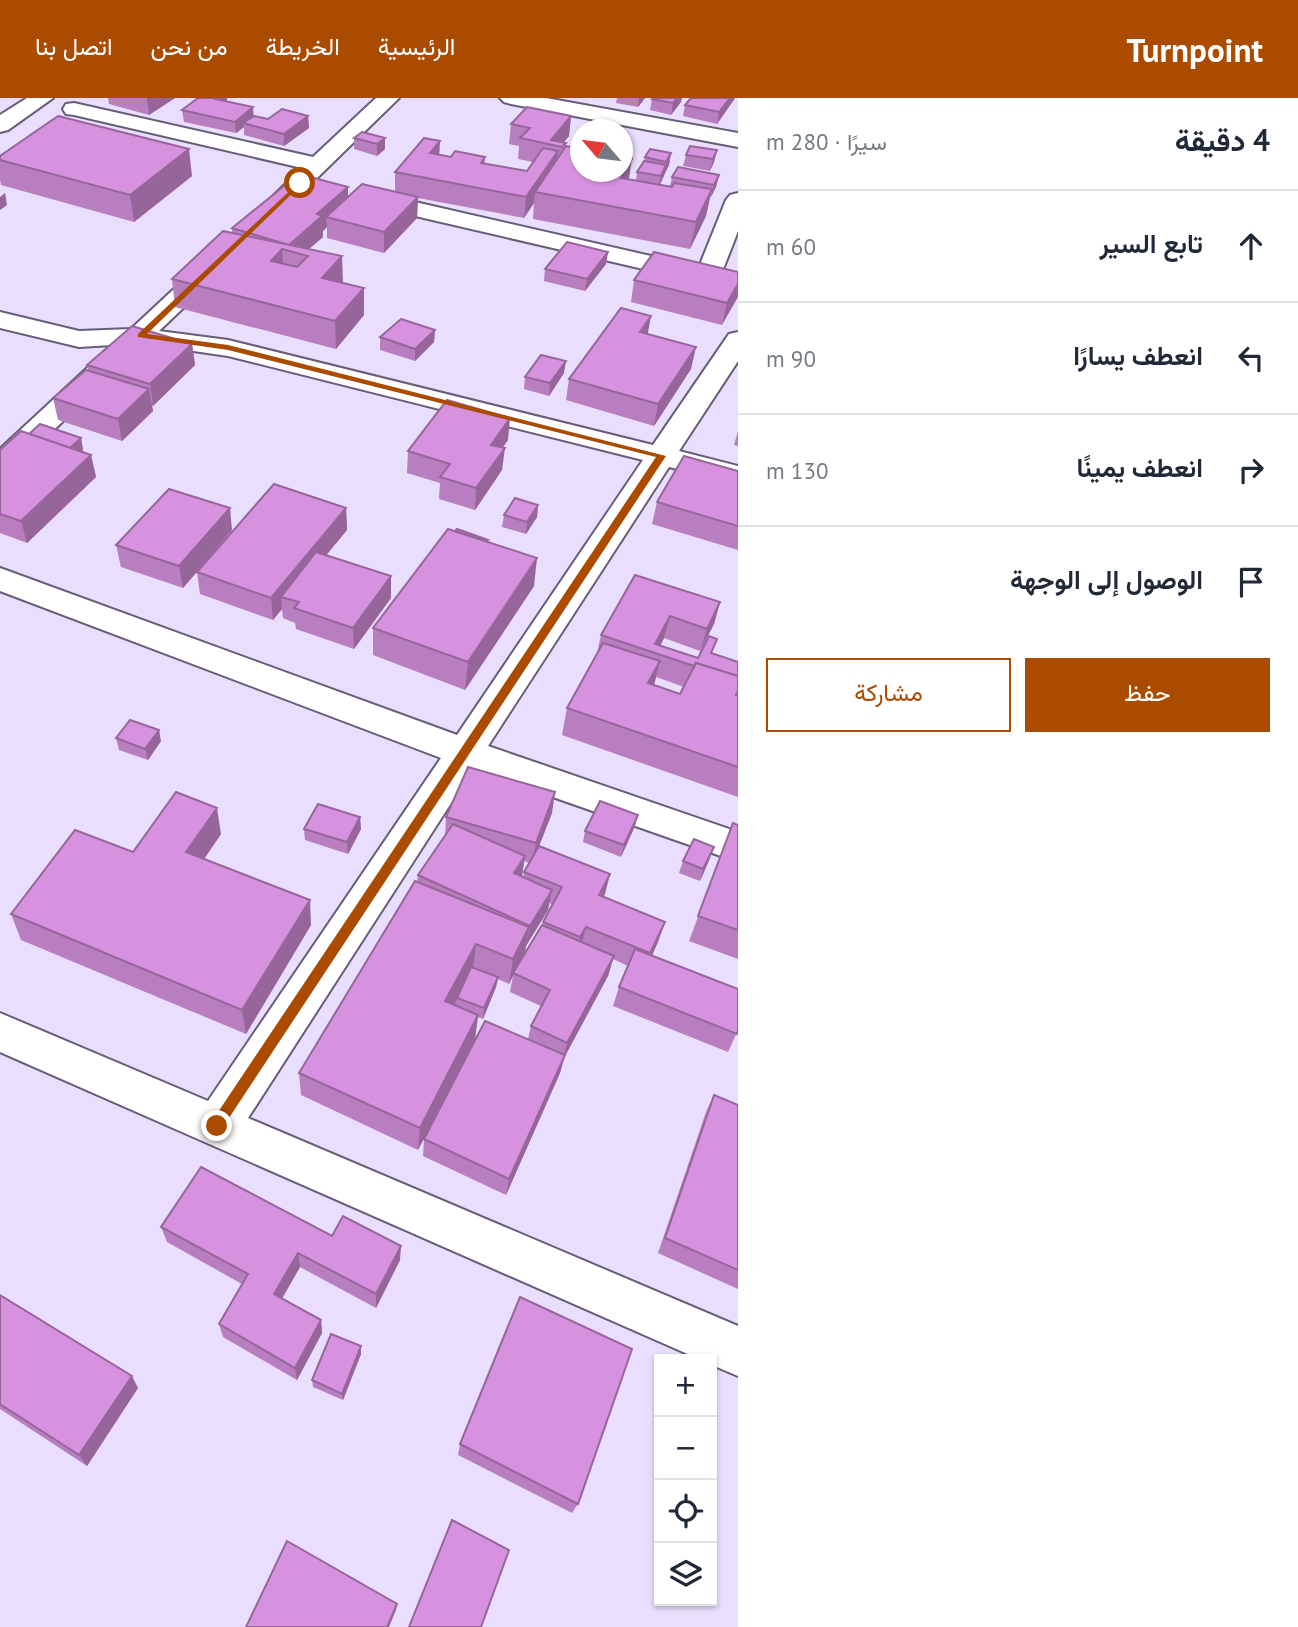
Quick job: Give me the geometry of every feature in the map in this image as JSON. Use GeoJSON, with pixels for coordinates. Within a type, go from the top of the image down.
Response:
{"type":"FeatureCollection","features":[{"type":"Feature","properties":{"kind":"street"},"geometry":{"type":"LineString","coordinates":[[0,125],[41,98]]}},
{"type":"Feature","properties":{"kind":"street"},"geometry":{"type":"LineString","coordinates":[[250,231],[388,98]]}},
{"type":"Feature","properties":{"kind":"street"},"geometry":{"type":"LineString","coordinates":[[511,98],[738,140]]}},
{"type":"Feature","properties":{"kind":"street"},"geometry":{"type":"LineString","coordinates":[[52,124],[82,104],[318,165]]}},
{"type":"Feature","properties":{"kind":"street"},"geometry":{"type":"LineString","coordinates":[[300,183],[738,283]]}},
{"type":"Feature","properties":{"kind":"street"},"geometry":{"type":"LineString","coordinates":[[708,276],[738,200]]}},
{"type":"Feature","properties":{"kind":"street"},"geometry":{"type":"LineString","coordinates":[[0,465],[230,250]]}},
{"type":"Feature","properties":{"kind":"street"},"geometry":{"type":"LineString","coordinates":[[0,320],[79,339],[141,336],[228,348],[738,475]]}},
{"type":"Feature","properties":{"kind":"street"},"geometry":{"type":"LineString","coordinates":[[217,1126],[738,340]]}},
{"type":"Feature","properties":{"kind":"street"},"geometry":{"type":"LineString","coordinates":[[0,579],[464,752],[738,847]]}},
{"type":"Feature","properties":{"kind":"street"},"geometry":{"type":"LineString","coordinates":[[0,1032],[738,1351]]}},
{"type":"Feature","properties":{"kind":"building"},"geometry":{"type":"Polygon","coordinates":[[[198,98],[216,98],[253,107],[235,122],[182,110],[198,98]]]}},
{"type":"Feature","properties":{"kind":"building"},"geometry":{"type":"Polygon","coordinates":[[[653,98],[677,98],[673,103],[653,98]]]}},
{"type":"Feature","properties":{"kind":"building"},"geometry":{"type":"Polygon","coordinates":[[[691,98],[730,98],[719,112],[685,105],[691,98]]]}},
{"type":"Feature","properties":{"kind":"building"},"geometry":{"type":"Polygon","coordinates":[[[527,107],[571,116],[551,140],[566,143],[562,147],[520,138],[530,128],[511,124],[527,107]]]}},
{"type":"Feature","properties":{"kind":"building"},"geometry":{"type":"Polygon","coordinates":[[[282,109],[308,116],[284,134],[243,123],[254,116],[268,119],[282,109]]]}},
{"type":"Feature","properties":{"kind":"building"},"geometry":{"type":"Polygon","coordinates":[[[58,116],[189,149],[130,195],[0,160],[0,156],[58,116]]]}},
{"type":"Feature","properties":{"kind":"building"},"geometry":{"type":"Polygon","coordinates":[[[362,132],[385,138],[377,144],[354,138],[362,132]]]}},
{"type":"Feature","properties":{"kind":"building"},"geometry":{"type":"Polygon","coordinates":[[[424,138],[440,141],[430,153],[451,157],[455,151],[485,157],[481,163],[527,171],[543,148],[558,151],[526,197],[395,172],[424,138]]]}},
{"type":"Feature","properties":{"kind":"building"},"geometry":{"type":"Polygon","coordinates":[[[566,146],[570,147],[570,182],[633,180],[672,187],[674,183],[712,189],[696,222],[535,192],[566,146]]]}},
{"type":"Feature","properties":{"kind":"building"},"geometry":{"type":"Polygon","coordinates":[[[690,146],[717,150],[713,159],[686,155],[690,146]]]}},
{"type":"Feature","properties":{"kind":"building"},"geometry":{"type":"Polygon","coordinates":[[[650,149],[671,153],[666,162],[645,157],[650,149]]]}},
{"type":"Feature","properties":{"kind":"building"},"geometry":{"type":"Polygon","coordinates":[[[644,161],[666,165],[661,176],[637,172],[644,161]]]}},
{"type":"Feature","properties":{"kind":"building"},"geometry":{"type":"Polygon","coordinates":[[[678,167],[719,175],[714,185],[672,177],[678,167]]]}},
{"type":"Feature","properties":{"kind":"building"},"geometry":{"type":"Polygon","coordinates":[[[299,174],[348,187],[317,214],[322,216],[289,245],[232,228],[299,174]]]}},
{"type":"Feature","properties":{"kind":"building"},"geometry":{"type":"Polygon","coordinates":[[[362,184],[418,197],[384,232],[326,217],[362,184]]]}},
{"type":"Feature","properties":{"kind":"building"},"geometry":{"type":"Polygon","coordinates":[[[223,231],[342,256],[322,278],[364,288],[335,321],[172,279],[223,231]],[[282,249],[271,261],[297,267],[308,256],[282,249]]]}},
{"type":"Feature","properties":{"kind":"building"},"geometry":{"type":"Polygon","coordinates":[[[567,242],[608,252],[587,279],[545,269],[567,242]]]}},
{"type":"Feature","properties":{"kind":"building"},"geometry":{"type":"Polygon","coordinates":[[[654,252],[738,272],[738,284],[727,303],[634,280],[654,252]]]}},
{"type":"Feature","properties":{"kind":"building"},"geometry":{"type":"Polygon","coordinates":[[[621,308],[651,316],[640,332],[696,347],[658,404],[569,379],[621,308]]]}},
{"type":"Feature","properties":{"kind":"building"},"geometry":{"type":"Polygon","coordinates":[[[401,319],[435,330],[415,349],[380,337],[401,319]]]}},
{"type":"Feature","properties":{"kind":"building"},"geometry":{"type":"Polygon","coordinates":[[[132,326],[192,344],[150,384],[87,365],[132,326]]]}},
{"type":"Feature","properties":{"kind":"building"},"geometry":{"type":"Polygon","coordinates":[[[541,355],[566,361],[550,383],[525,377],[541,355]]]}},
{"type":"Feature","properties":{"kind":"building"},"geometry":{"type":"Polygon","coordinates":[[[86,370],[149,389],[118,419],[53,398],[86,370]]]}},
{"type":"Feature","properties":{"kind":"building"},"geometry":{"type":"Polygon","coordinates":[[[447,400],[510,418],[491,445],[505,448],[476,488],[440,477],[450,464],[408,451],[447,400]]]}},
{"type":"Feature","properties":{"kind":"building"},"geometry":{"type":"Polygon","coordinates":[[[40,424],[81,438],[70,448],[29,434],[40,424]]]}},
{"type":"Feature","properties":{"kind":"building"},"geometry":{"type":"Polygon","coordinates":[[[21,431],[91,455],[21,521],[0,514],[0,450],[21,431]]]}},
{"type":"Feature","properties":{"kind":"building"},"geometry":{"type":"Polygon","coordinates":[[[684,456],[738,471],[738,526],[657,502],[684,456]]]}},
{"type":"Feature","properties":{"kind":"building"},"geometry":{"type":"Polygon","coordinates":[[[274,484],[346,508],[271,598],[197,572],[274,484]]]}},
{"type":"Feature","properties":{"kind":"building"},"geometry":{"type":"Polygon","coordinates":[[[169,489],[230,508],[179,566],[116,545],[169,489]]]}},
{"type":"Feature","properties":{"kind":"building"},"geometry":{"type":"Polygon","coordinates":[[[515,498],[538,505],[527,522],[504,515],[515,498]]]}},
{"type":"Feature","properties":{"kind":"building"},"geometry":{"type":"Polygon","coordinates":[[[448,529],[537,558],[468,662],[373,628],[448,529]]]}},
{"type":"Feature","properties":{"kind":"building"},"geometry":{"type":"Polygon","coordinates":[[[457,529],[488,540],[455,531],[457,529]]]}},
{"type":"Feature","properties":{"kind":"building"},"geometry":{"type":"Polygon","coordinates":[[[316,552],[391,576],[353,628],[294,608],[299,602],[281,597],[316,552]]]}},
{"type":"Feature","properties":{"kind":"building"},"geometry":{"type":"Polygon","coordinates":[[[635,575],[720,602],[707,629],[670,616],[655,644],[698,658],[709,636],[717,639],[711,653],[738,662],[738,676],[696,663],[694,666],[601,635],[635,575]]]}},
{"type":"Feature","properties":{"kind":"building"},"geometry":{"type":"Polygon","coordinates":[[[603,643],[660,661],[648,683],[680,694],[696,663],[738,676],[738,767],[567,708],[603,643]]]}},
{"type":"Feature","properties":{"kind":"building"},"geometry":{"type":"Polygon","coordinates":[[[130,720],[159,730],[145,749],[116,738],[130,720]]]}},
{"type":"Feature","properties":{"kind":"building"},"geometry":{"type":"Polygon","coordinates":[[[468,767],[555,792],[536,843],[446,817],[468,767]]]}},
{"type":"Feature","properties":{"kind":"building"},"geometry":{"type":"Polygon","coordinates":[[[176,792],[217,808],[186,852],[310,900],[242,1010],[11,914],[75,830],[133,852],[176,792]]]}},
{"type":"Feature","properties":{"kind":"building"},"geometry":{"type":"Polygon","coordinates":[[[600,801],[638,815],[624,845],[585,831],[600,801]]]}},
{"type":"Feature","properties":{"kind":"building"},"geometry":{"type":"Polygon","coordinates":[[[318,804],[360,817],[347,842],[304,829],[318,804]]]}},
{"type":"Feature","properties":{"kind":"building"},"geometry":{"type":"Polygon","coordinates":[[[733,823],[738,825],[738,930],[698,916],[733,823]]]}},
{"type":"Feature","properties":{"kind":"building"},"geometry":{"type":"Polygon","coordinates":[[[453,824],[525,856],[514,873],[552,890],[530,926],[418,875],[453,824]]]}},
{"type":"Feature","properties":{"kind":"building"},"geometry":{"type":"Polygon","coordinates":[[[694,839],[714,847],[703,869],[683,861],[694,839]]]}},
{"type":"Feature","properties":{"kind":"building"},"geometry":{"type":"Polygon","coordinates":[[[539,846],[610,874],[599,895],[665,922],[650,953],[586,927],[580,937],[543,922],[562,887],[524,872],[539,846]]]}},
{"type":"Feature","properties":{"kind":"building"},"geometry":{"type":"Polygon","coordinates":[[[415,881],[529,927],[513,959],[476,944],[445,1001],[478,1015],[420,1128],[299,1073],[415,881]]]}},
{"type":"Feature","properties":{"kind":"building"},"geometry":{"type":"Polygon","coordinates":[[[542,925],[614,956],[567,1043],[531,1026],[550,990],[513,973],[542,925]]]}},
{"type":"Feature","properties":{"kind":"building"},"geometry":{"type":"Polygon","coordinates":[[[635,949],[738,989],[737,1034],[619,987],[635,949]]]}},
{"type":"Feature","properties":{"kind":"building"},"geometry":{"type":"Polygon","coordinates":[[[471,967],[498,977],[484,1008],[457,998],[471,967]]]}},
{"type":"Feature","properties":{"kind":"building"},"geometry":{"type":"Polygon","coordinates":[[[485,1021],[565,1055],[509,1179],[424,1139],[485,1021]]]}},
{"type":"Feature","properties":{"kind":"building"},"geometry":{"type":"Polygon","coordinates":[[[714,1095],[738,1105],[738,1270],[665,1238],[714,1095]]]}},
{"type":"Feature","properties":{"kind":"building"},"geometry":{"type":"Polygon","coordinates":[[[201,1167],[332,1236],[343,1216],[401,1246],[376,1294],[298,1253],[274,1294],[321,1320],[295,1368],[219,1324],[248,1274],[161,1227],[201,1167]]]}},
{"type":"Feature","properties":{"kind":"building"},"geometry":{"type":"Polygon","coordinates":[[[0,1295],[132,1376],[79,1455],[0,1404],[0,1295]]]}},
{"type":"Feature","properties":{"kind":"building"},"geometry":{"type":"Polygon","coordinates":[[[520,1297],[632,1349],[578,1504],[460,1444],[520,1297]]]}},
{"type":"Feature","properties":{"kind":"building"},"geometry":{"type":"Polygon","coordinates":[[[331,1334],[361,1346],[342,1394],[312,1380],[331,1334]]]}},
{"type":"Feature","properties":{"kind":"building"},"geometry":{"type":"Polygon","coordinates":[[[452,1520],[509,1550],[481,1627],[409,1627],[452,1520]]]}},
{"type":"Feature","properties":{"kind":"building"},"geometry":{"type":"Polygon","coordinates":[[[287,1541],[397,1604],[387,1627],[246,1627],[287,1541]]]}},
{"type":"Feature","properties":{"kind":"route"},"geometry":{"type":"LineString","coordinates":[[217,1126],[662,456],[228,348],[141,336],[300,183]]}}]}
